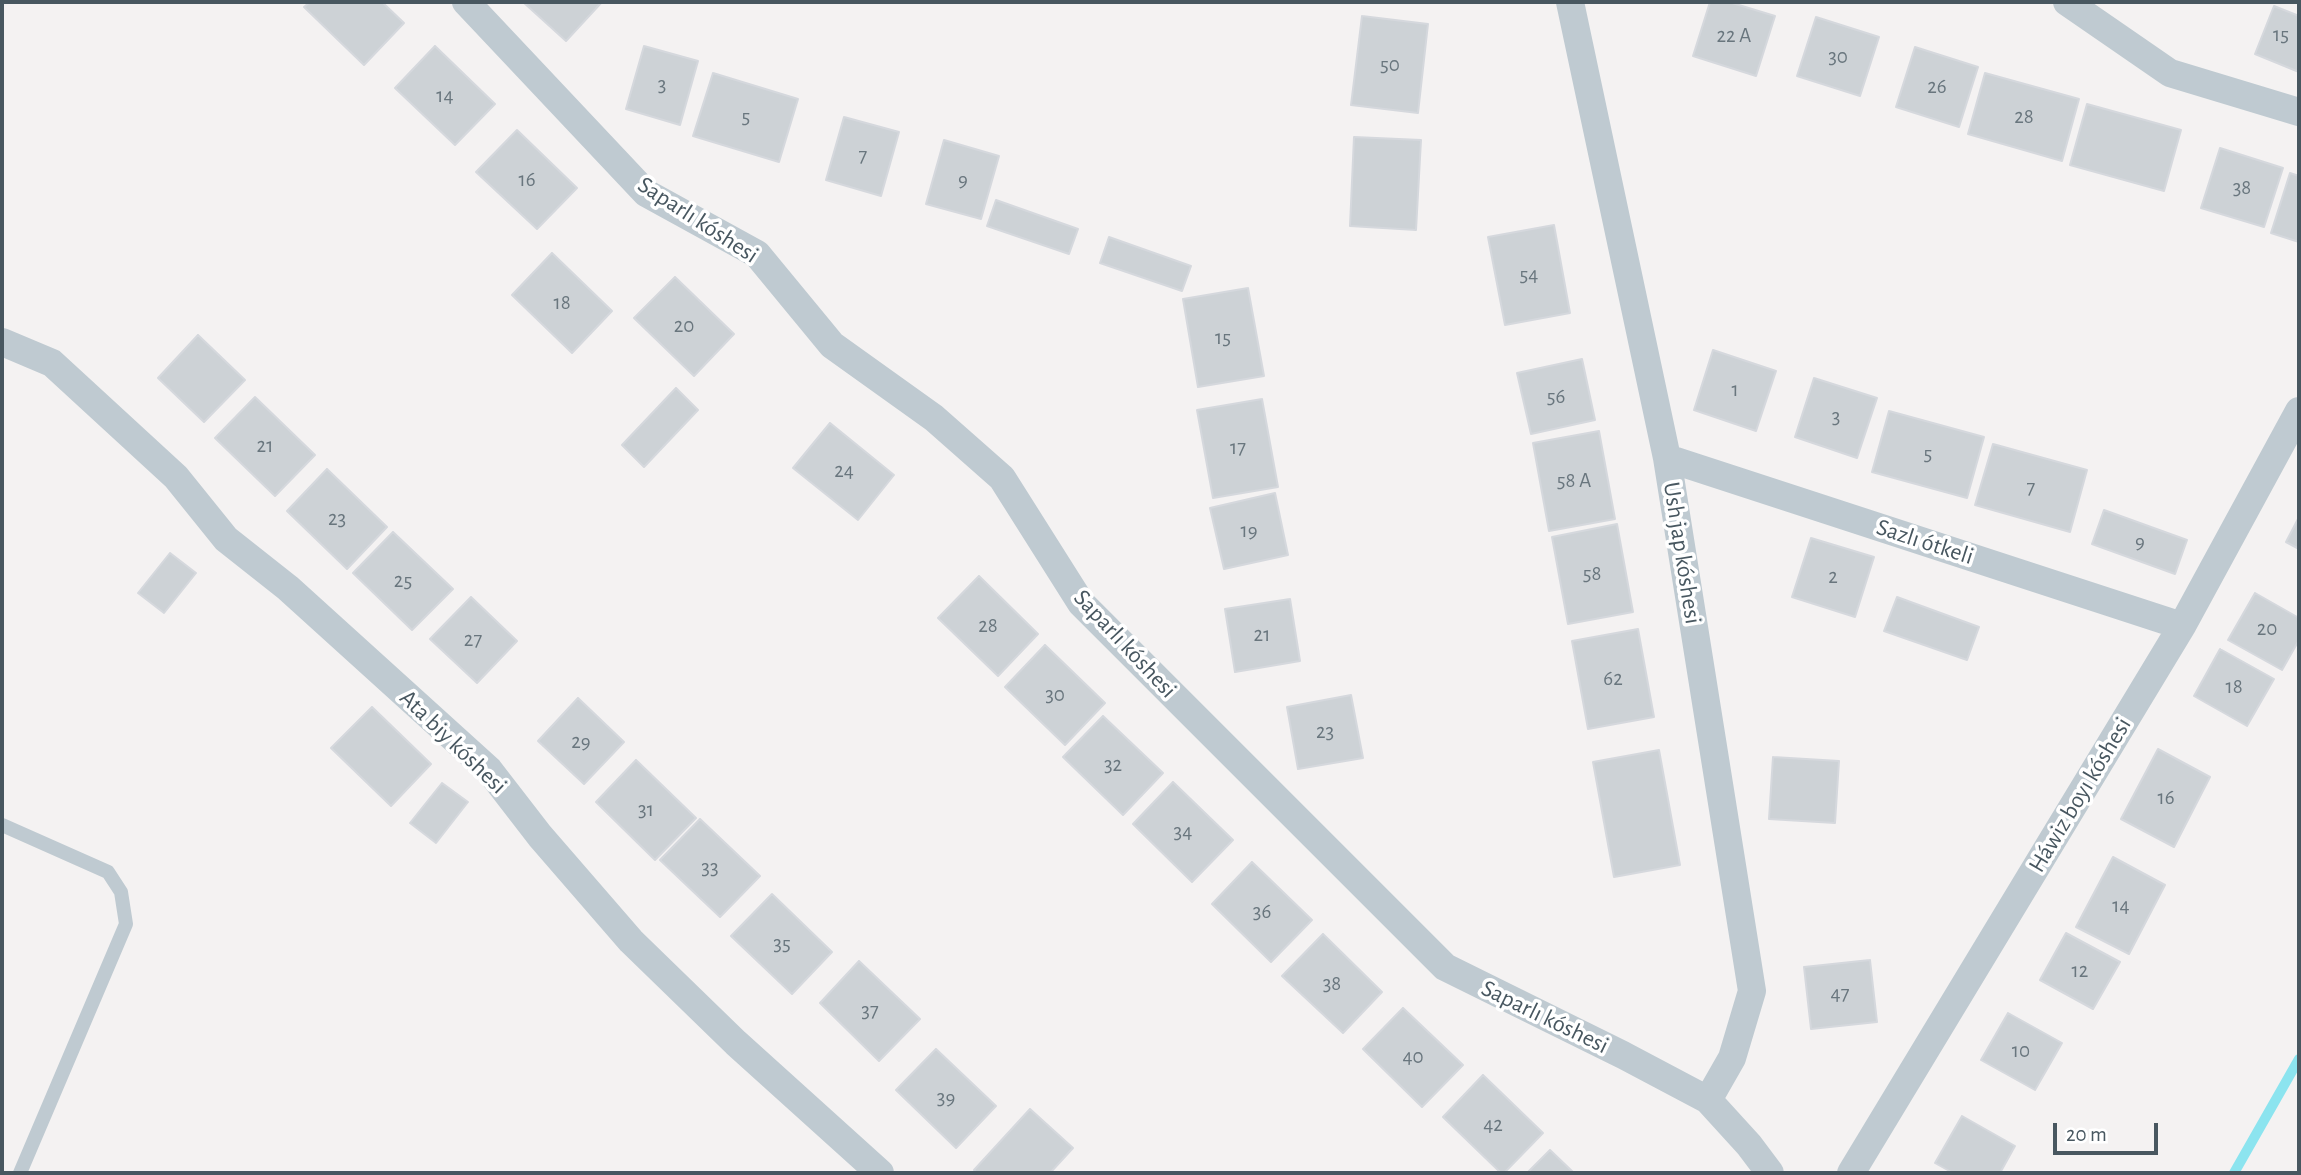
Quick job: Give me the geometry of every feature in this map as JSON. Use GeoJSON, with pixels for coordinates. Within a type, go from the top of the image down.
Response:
{"type":"FeatureCollection","features":[{"type":"Feature","properties":{"kind":"street","name":"Saparlı kóshesi"},"geometry":{"type":"LineString","coordinates":[[466,2],[646,193],[757,254],[832,345],[934,418],[1002,478],[1081,603],[1445,967],[1708,1100],[1749,1145],[1770,1173]]}},
{"type":"Feature","properties":{"kind":"street","name":"Ush jap kóshesi"},"geometry":{"type":"LineString","coordinates":[[1570,2],[1667,458],[1752,990],[1732,1058],[1708,1100]]}},
{"type":"Feature","properties":{"kind":"street"},"geometry":{"type":"LineString","coordinates":[[2067,2],[2170,74],[2299,112]]}},
{"type":"Feature","properties":{"kind":"street","name":"Ata biy kóshesi"},"geometry":{"type":"LineString","coordinates":[[2,342],[52,363],[176,477],[226,539],[288,588],[489,771],[540,836],[631,940],[736,1043],[880,1173]]}},
{"type":"Feature","properties":{"kind":"street","name":"Háwiz boyı kóshesi"},"geometry":{"type":"LineString","coordinates":[[1851,1173],[2182,626],[2299,411]]}},
{"type":"Feature","properties":{"kind":"street","name":"Sazlı ótkeli"},"geometry":{"type":"LineString","coordinates":[[1667,458],[2182,626]]}},
{"type":"Feature","properties":{"kind":"lane"},"geometry":{"type":"LineString","coordinates":[[2,825],[108,872],[121,892],[127,923],[20,1173]]}},
{"type":"Feature","properties":{"kind":"building"},"geometry":{"type":"Polygon","coordinates":[[[310,2],[382,2],[404,23],[364,65],[304,7],[310,2]]]}},
{"type":"Feature","properties":{"kind":"building"},"geometry":{"type":"Polygon","coordinates":[[[523,2],[602,2],[566,41],[523,2]]]}},
{"type":"Feature","properties":{"kind":"building"},"geometry":{"type":"Polygon","coordinates":[[[1710,2],[1729,2],[1775,16],[1756,76],[1693,56],[1710,2]]]}},
{"type":"Feature","properties":{"kind":"building"},"geometry":{"type":"Polygon","coordinates":[[[2274,6],[2299,16],[2299,72],[2255,54],[2274,6]]]}},
{"type":"Feature","properties":{"kind":"building"},"geometry":{"type":"Polygon","coordinates":[[[1362,16],[1428,24],[1418,113],[1351,105],[1362,16]]]}},
{"type":"Feature","properties":{"kind":"building"},"geometry":{"type":"Polygon","coordinates":[[[1816,17],[1879,37],[1860,96],[1797,76],[1816,17]]]}},
{"type":"Feature","properties":{"kind":"building"},"geometry":{"type":"Polygon","coordinates":[[[435,46],[495,104],[455,145],[395,88],[435,46]]]}},
{"type":"Feature","properties":{"kind":"building"},"geometry":{"type":"Polygon","coordinates":[[[644,46],[698,61],[680,125],[626,109],[644,46]]]}},
{"type":"Feature","properties":{"kind":"building"},"geometry":{"type":"Polygon","coordinates":[[[1915,47],[1978,67],[1959,127],[1896,107],[1915,47]]]}},
{"type":"Feature","properties":{"kind":"building"},"geometry":{"type":"Polygon","coordinates":[[[713,73],[798,99],[779,162],[693,136],[713,73]]]}},
{"type":"Feature","properties":{"kind":"building"},"geometry":{"type":"Polygon","coordinates":[[[1985,73],[2079,99],[2062,161],[1968,134],[1985,73]]]}},
{"type":"Feature","properties":{"kind":"building"},"geometry":{"type":"Polygon","coordinates":[[[2087,104],[2181,130],[2164,191],[2070,165],[2087,104]]]}},
{"type":"Feature","properties":{"kind":"building"},"geometry":{"type":"Polygon","coordinates":[[[844,117],[899,132],[881,196],[826,180],[844,117]]]}},
{"type":"Feature","properties":{"kind":"building"},"geometry":{"type":"Polygon","coordinates":[[[517,130],[577,188],[537,229],[476,172],[517,130]]]}},
{"type":"Feature","properties":{"kind":"building"},"geometry":{"type":"Polygon","coordinates":[[[1354,137],[1421,140],[1416,230],[1350,226],[1354,137]]]}},
{"type":"Feature","properties":{"kind":"building"},"geometry":{"type":"Polygon","coordinates":[[[944,140],[999,156],[981,219],[926,204],[944,140]]]}},
{"type":"Feature","properties":{"kind":"building"},"geometry":{"type":"Polygon","coordinates":[[[2220,148],[2283,168],[2264,227],[2201,208],[2220,148]]]}},
{"type":"Feature","properties":{"kind":"building"},"geometry":{"type":"Polygon","coordinates":[[[2290,173],[2299,176],[2299,242],[2271,233],[2290,173]]]}},
{"type":"Feature","properties":{"kind":"building"},"geometry":{"type":"Polygon","coordinates":[[[996,200],[1078,229],[1069,254],[987,226],[996,200]]]}},
{"type":"Feature","properties":{"kind":"building"},"geometry":{"type":"Polygon","coordinates":[[[1554,225],[1570,313],[1505,325],[1488,237],[1554,225]]]}},
{"type":"Feature","properties":{"kind":"building"},"geometry":{"type":"Polygon","coordinates":[[[1109,237],[1191,266],[1182,291],[1100,263],[1109,237]]]}},
{"type":"Feature","properties":{"kind":"building"},"geometry":{"type":"Polygon","coordinates":[[[552,253],[612,311],[572,353],[512,295],[552,253]]]}},
{"type":"Feature","properties":{"kind":"building"},"geometry":{"type":"Polygon","coordinates":[[[675,277],[734,334],[694,376],[634,318],[675,277]]]}},
{"type":"Feature","properties":{"kind":"building"},"geometry":{"type":"Polygon","coordinates":[[[1248,288],[1264,376],[1198,387],[1183,299],[1248,288]]]}},
{"type":"Feature","properties":{"kind":"building"},"geometry":{"type":"Polygon","coordinates":[[[198,335],[245,380],[204,422],[158,378],[198,335]]]}},
{"type":"Feature","properties":{"kind":"building"},"geometry":{"type":"Polygon","coordinates":[[[1713,350],[1776,371],[1756,431],[1694,410],[1713,350]]]}},
{"type":"Feature","properties":{"kind":"building"},"geometry":{"type":"Polygon","coordinates":[[[1582,359],[1595,420],[1531,434],[1517,373],[1582,359]]]}},
{"type":"Feature","properties":{"kind":"building"},"geometry":{"type":"Polygon","coordinates":[[[1814,378],[1877,398],[1857,458],[1795,437],[1814,378]]]}},
{"type":"Feature","properties":{"kind":"building"},"geometry":{"type":"Polygon","coordinates":[[[676,388],[698,410],[644,467],[622,445],[676,388]]]}},
{"type":"Feature","properties":{"kind":"building"},"geometry":{"type":"Polygon","coordinates":[[[255,397],[315,455],[275,496],[215,438],[255,397]]]}},
{"type":"Feature","properties":{"kind":"building"},"geometry":{"type":"Polygon","coordinates":[[[1262,399],[1278,487],[1213,498],[1197,410],[1262,399]]]}},
{"type":"Feature","properties":{"kind":"building"},"geometry":{"type":"Polygon","coordinates":[[[1889,411],[1984,437],[1967,498],[1872,472],[1889,411]]]}},
{"type":"Feature","properties":{"kind":"building"},"geometry":{"type":"Polygon","coordinates":[[[830,423],[894,475],[858,520],[793,468],[830,423]]]}},
{"type":"Feature","properties":{"kind":"building"},"geometry":{"type":"Polygon","coordinates":[[[1599,431],[1615,519],[1549,531],[1533,443],[1599,431]]]}},
{"type":"Feature","properties":{"kind":"building"},"geometry":{"type":"Polygon","coordinates":[[[1993,444],[2087,470],[2070,532],[1975,505],[1993,444]]]}},
{"type":"Feature","properties":{"kind":"building"},"geometry":{"type":"Polygon","coordinates":[[[327,469],[387,527],[347,569],[287,511],[327,469]]]}},
{"type":"Feature","properties":{"kind":"building"},"geometry":{"type":"Polygon","coordinates":[[[1275,493],[1288,555],[1224,569],[1210,508],[1275,493]]]}},
{"type":"Feature","properties":{"kind":"building"},"geometry":{"type":"Polygon","coordinates":[[[2104,510],[2187,540],[2175,574],[2092,544],[2104,510]]]}},
{"type":"Feature","properties":{"kind":"building"},"geometry":{"type":"Polygon","coordinates":[[[2299,517],[2299,549],[2286,542],[2299,517]]]}},
{"type":"Feature","properties":{"kind":"building"},"geometry":{"type":"Polygon","coordinates":[[[1617,524],[1633,612],[1568,624],[1552,537],[1617,524]]]}},
{"type":"Feature","properties":{"kind":"building"},"geometry":{"type":"Polygon","coordinates":[[[393,532],[453,589],[412,630],[353,573],[393,532]]]}},
{"type":"Feature","properties":{"kind":"building"},"geometry":{"type":"Polygon","coordinates":[[[1811,538],[1874,557],[1855,617],[1792,597],[1811,538]]]}},
{"type":"Feature","properties":{"kind":"building"},"geometry":{"type":"Polygon","coordinates":[[[170,553],[196,573],[164,613],[138,593],[170,553]]]}},
{"type":"Feature","properties":{"kind":"building"},"geometry":{"type":"Polygon","coordinates":[[[979,576],[1038,634],[998,676],[938,618],[979,576]]]}},
{"type":"Feature","properties":{"kind":"building"},"geometry":{"type":"Polygon","coordinates":[[[2255,593],[2299,618],[2299,640],[2282,670],[2228,640],[2255,593]]]}},
{"type":"Feature","properties":{"kind":"building"},"geometry":{"type":"Polygon","coordinates":[[[471,597],[517,641],[477,683],[430,639],[471,597]]]}},
{"type":"Feature","properties":{"kind":"building"},"geometry":{"type":"Polygon","coordinates":[[[1897,597],[1979,627],[1967,660],[1884,631],[1897,597]]]}},
{"type":"Feature","properties":{"kind":"building"},"geometry":{"type":"Polygon","coordinates":[[[1290,599],[1300,661],[1235,672],[1225,609],[1290,599]]]}},
{"type":"Feature","properties":{"kind":"building"},"geometry":{"type":"Polygon","coordinates":[[[1638,629],[1654,717],[1588,729],[1572,641],[1638,629]]]}},
{"type":"Feature","properties":{"kind":"building"},"geometry":{"type":"Polygon","coordinates":[[[1045,645],[1105,703],[1065,745],[1005,687],[1045,645]]]}},
{"type":"Feature","properties":{"kind":"building"},"geometry":{"type":"Polygon","coordinates":[[[2220,649],[2274,679],[2247,726],[2194,696],[2220,649]]]}},
{"type":"Feature","properties":{"kind":"building"},"geometry":{"type":"Polygon","coordinates":[[[1351,695],[1363,758],[1298,769],[1287,707],[1351,695]]]}},
{"type":"Feature","properties":{"kind":"building"},"geometry":{"type":"Polygon","coordinates":[[[578,698],[624,742],[584,784],[538,741],[578,698]]]}},
{"type":"Feature","properties":{"kind":"building"},"geometry":{"type":"Polygon","coordinates":[[[372,707],[431,764],[391,806],[331,748],[372,707]]]}},
{"type":"Feature","properties":{"kind":"building"},"geometry":{"type":"Polygon","coordinates":[[[1103,716],[1163,773],[1123,815],[1063,757],[1103,716]]]}},
{"type":"Feature","properties":{"kind":"building"},"geometry":{"type":"Polygon","coordinates":[[[2158,749],[2210,777],[2174,847],[2121,819],[2158,749]]]}},
{"type":"Feature","properties":{"kind":"building"},"geometry":{"type":"Polygon","coordinates":[[[1659,750],[1680,865],[1614,877],[1593,762],[1659,750]]]}},
{"type":"Feature","properties":{"kind":"building"},"geometry":{"type":"Polygon","coordinates":[[[1773,757],[1839,761],[1835,823],[1769,819],[1773,757]]]}},
{"type":"Feature","properties":{"kind":"building"},"geometry":{"type":"Polygon","coordinates":[[[636,760],[696,818],[655,860],[596,802],[636,760]]]}},
{"type":"Feature","properties":{"kind":"building"},"geometry":{"type":"Polygon","coordinates":[[[1173,782],[1233,840],[1192,882],[1133,824],[1173,782]]]}},
{"type":"Feature","properties":{"kind":"building"},"geometry":{"type":"Polygon","coordinates":[[[442,783],[468,802],[436,843],[410,823],[442,783]]]}},
{"type":"Feature","properties":{"kind":"building"},"geometry":{"type":"Polygon","coordinates":[[[700,819],[760,876],[720,917],[660,860],[700,819]]]}},
{"type":"Feature","properties":{"kind":"building"},"geometry":{"type":"Polygon","coordinates":[[[2113,857],[2165,885],[2129,954],[2076,927],[2113,857]]]}},
{"type":"Feature","properties":{"kind":"building"},"geometry":{"type":"Polygon","coordinates":[[[1252,862],[1312,920],[1271,962],[1212,904],[1252,862]]]}},
{"type":"Feature","properties":{"kind":"building"},"geometry":{"type":"Polygon","coordinates":[[[772,894],[832,952],[792,994],[731,936],[772,894]]]}},
{"type":"Feature","properties":{"kind":"building"},"geometry":{"type":"Polygon","coordinates":[[[2066,933],[2120,962],[2093,1009],[2040,980],[2066,933]]]}},
{"type":"Feature","properties":{"kind":"building"},"geometry":{"type":"Polygon","coordinates":[[[1323,934],[1382,992],[1343,1033],[1282,976],[1323,934]]]}},
{"type":"Feature","properties":{"kind":"building"},"geometry":{"type":"Polygon","coordinates":[[[1870,960],[1877,1022],[1811,1029],[1804,967],[1870,960]]]}},
{"type":"Feature","properties":{"kind":"building"},"geometry":{"type":"Polygon","coordinates":[[[859,961],[920,1019],[879,1061],[820,1003],[859,961]]]}},
{"type":"Feature","properties":{"kind":"building"},"geometry":{"type":"Polygon","coordinates":[[[1403,1008],[1463,1065],[1422,1107],[1363,1049],[1403,1008]]]}},
{"type":"Feature","properties":{"kind":"building"},"geometry":{"type":"Polygon","coordinates":[[[2008,1013],[2062,1043],[2035,1090],[1981,1060],[2008,1013]]]}},
{"type":"Feature","properties":{"kind":"building"},"geometry":{"type":"Polygon","coordinates":[[[936,1049],[996,1106],[956,1148],[896,1090],[936,1049]]]}},
{"type":"Feature","properties":{"kind":"building"},"geometry":{"type":"Polygon","coordinates":[[[1483,1075],[1543,1133],[1504,1173],[1443,1117],[1483,1075]]]}},
{"type":"Feature","properties":{"kind":"building"},"geometry":{"type":"Polygon","coordinates":[[[1030,1109],[1073,1148],[1050,1173],[977,1173],[974,1170],[1030,1109]]]}},
{"type":"Feature","properties":{"kind":"building"},"geometry":{"type":"Polygon","coordinates":[[[1962,1116],[2015,1146],[2000,1173],[1953,1173],[1935,1163],[1962,1116]]]}},
{"type":"Feature","properties":{"kind":"building"},"geometry":{"type":"Polygon","coordinates":[[[1550,1150],[1574,1173],[1527,1173],[1550,1150]]]}},
{"type":"Feature","properties":{"kind":"waterway"},"geometry":{"type":"LineString","coordinates":[[2234,1173],[2299,1059]]}}]}
